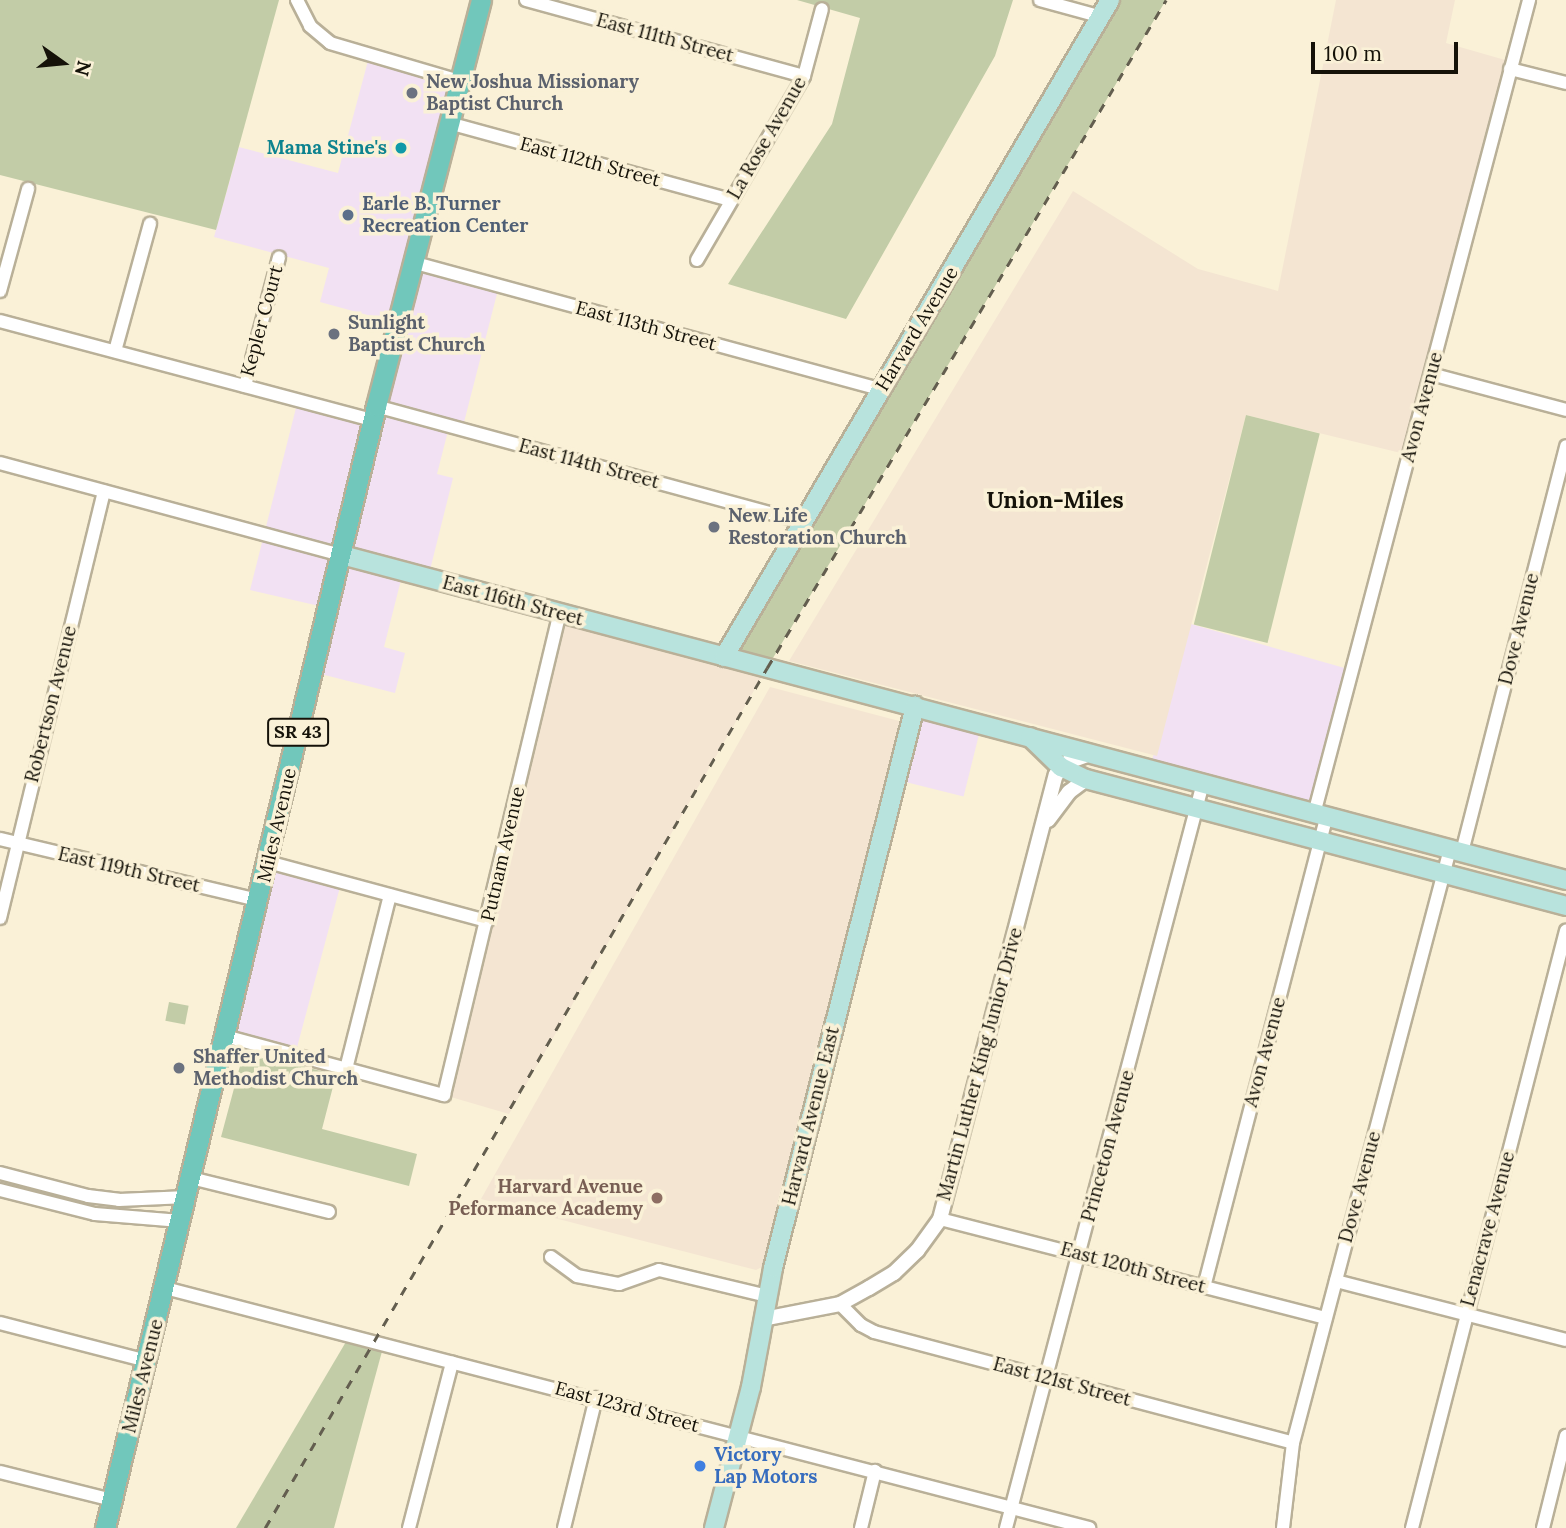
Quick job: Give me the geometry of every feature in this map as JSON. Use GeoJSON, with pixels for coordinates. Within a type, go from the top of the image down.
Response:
{"type":"FeatureCollection","features":[{"type":"Feature","properties":{"kind":"main road","name":"Miles Avenue"},"geometry":{"type":"LineString","coordinates":[[105,1528],[259,900],[374,413],[481,0]]}},
{"type":"Feature","properties":{"kind":"main road","name":"Harvard Avenue"},"geometry":{"type":"LineString","coordinates":[[724,657],[1110,0]]}},
{"type":"Feature","properties":{"kind":"main road","name":"East 116th Street"},"geometry":{"type":"LineString","coordinates":[[342,555],[1095,753]]}},
{"type":"Feature","properties":{"kind":"main road","name":"Harvard Avenue East"},"geometry":{"type":"LineString","coordinates":[[715,1528],[751,1387],[767,1296],[915,706]]}},
{"type":"Feature","properties":{"kind":"main road","name":"East 116th Street"},"geometry":{"type":"LineString","coordinates":[[1028,735],[1045,751],[1059,771],[1086,779]]}},
{"type":"Feature","properties":{"kind":"main road"},"geometry":{"type":"LineString","coordinates":[[1095,753],[1566,880]]}},
{"type":"Feature","properties":{"kind":"main road"},"geometry":{"type":"LineString","coordinates":[[1086,779],[1566,906]]}},
{"type":"Feature","properties":{"kind":"street"},"geometry":{"type":"LineString","coordinates":[[297,0],[310,26],[330,43],[460,81]]}},
{"type":"Feature","properties":{"kind":"street","name":"East 111th Street"},"geometry":{"type":"LineString","coordinates":[[526,0],[804,76]]}},
{"type":"Feature","properties":{"kind":"street"},"geometry":{"type":"LineString","coordinates":[[1040,0],[1102,17]]}},
{"type":"Feature","properties":{"kind":"street","name":"Avon Avenue"},"geometry":{"type":"LineString","coordinates":[[1204,1287],[1320,841],[1320,815],[1431,374],[1529,0]]}},
{"type":"Feature","properties":{"kind":"street","name":"La Rose Avenue"},"geometry":{"type":"LineString","coordinates":[[697,260],[804,76],[822,9]]}},
{"type":"Feature","properties":{"kind":"street"},"geometry":{"type":"LineString","coordinates":[[1510,68],[1566,83]]}},
{"type":"Feature","properties":{"kind":"street","name":"East 112th Street"},"geometry":{"type":"LineString","coordinates":[[449,123],[732,200]]}},
{"type":"Feature","properties":{"kind":"street"},"geometry":{"type":"LineString","coordinates":[[0,291],[28,189]]}},
{"type":"Feature","properties":{"kind":"street"},"geometry":{"type":"LineString","coordinates":[[115,351],[150,224]]}},
{"type":"Feature","properties":{"kind":"street","name":"Kepler Court"},"geometry":{"type":"LineString","coordinates":[[245,386],[279,257]]}},
{"type":"Feature","properties":{"kind":"street","name":"East 113th Street"},"geometry":{"type":"LineString","coordinates":[[412,262],[881,390]]}},
{"type":"Feature","properties":{"kind":"street","name":"East 114th Street"},"geometry":{"type":"LineString","coordinates":[[0,321],[245,386],[374,413],[803,522]]}},
{"type":"Feature","properties":{"kind":"street"},"geometry":{"type":"LineString","coordinates":[[1431,374],[1566,410]]}},
{"type":"Feature","properties":{"kind":"street","name":"Dove Avenue"},"geometry":{"type":"LineString","coordinates":[[1283,1528],[1293,1443],[1325,1318],[1444,874],[1456,851],[1566,446]]}},
{"type":"Feature","properties":{"kind":"street","name":"East 116th Street"},"geometry":{"type":"LineString","coordinates":[[0,463],[342,555]]}},
{"type":"Feature","properties":{"kind":"street","name":"Robertson Avenue"},"geometry":{"type":"LineString","coordinates":[[0,918],[104,491]]}},
{"type":"Feature","properties":{"kind":"street","name":"Putnam Avenue"},"geometry":{"type":"LineString","coordinates":[[346,1069],[444,1095],[560,613]]}},
{"type":"Feature","properties":{"kind":"street"},"geometry":{"type":"LineString","coordinates":[[1059,771],[1078,757],[1095,753]]}},
{"type":"Feature","properties":{"kind":"street","name":"Martin Luther King Junior Drive"},"geometry":{"type":"LineString","coordinates":[[763,1320],[840,1304],[894,1273],[916,1251],[940,1219],[1042,826],[1059,771]]}},
{"type":"Feature","properties":{"kind":"street","name":"Martin Luther King Junior Drive"},"geometry":{"type":"LineString","coordinates":[[1042,826],[1069,792],[1086,779]]}},
{"type":"Feature","properties":{"kind":"street","name":"Princeton Avenue"},"geometry":{"type":"LineString","coordinates":[[1006,1528],[1203,783]]}},
{"type":"Feature","properties":{"kind":"street","name":"East 119th Street"},"geometry":{"type":"LineString","coordinates":[[0,839],[259,900]]}},
{"type":"Feature","properties":{"kind":"street"},"geometry":{"type":"LineString","coordinates":[[268,862],[487,921]]}},
{"type":"Feature","properties":{"kind":"street"},"geometry":{"type":"LineString","coordinates":[[225,1037],[346,1069],[390,895]]}},
{"type":"Feature","properties":{"kind":"street","name":"Lenacrave Avenue"},"geometry":{"type":"LineString","coordinates":[[1412,1528],[1566,931]]}},
{"type":"Feature","properties":{"kind":"street"},"geometry":{"type":"LineString","coordinates":[[0,1173],[89,1196],[119,1200],[189,1187],[329,1212]]}},
{"type":"Feature","properties":{"kind":"street"},"geometry":{"type":"LineString","coordinates":[[0,1190],[95,1213],[181,1221]]}},
{"type":"Feature","properties":{"kind":"street","name":"East 120th Street"},"geometry":{"type":"LineString","coordinates":[[940,1219],[1325,1318]]}},
{"type":"Feature","properties":{"kind":"street"},"geometry":{"type":"LineString","coordinates":[[551,1257],[577,1276],[619,1284],[659,1270],[767,1296]]}},
{"type":"Feature","properties":{"kind":"street"},"geometry":{"type":"LineString","coordinates":[[1336,1281],[1566,1340]]}},
{"type":"Feature","properties":{"kind":"street","name":"East 123rd Street"},"geometry":{"type":"LineString","coordinates":[[165,1288],[1089,1528]]}},
{"type":"Feature","properties":{"kind":"street","name":"East 121st Street"},"geometry":{"type":"LineString","coordinates":[[840,1304],[861,1325],[874,1332],[1293,1443]]}},
{"type":"Feature","properties":{"kind":"street"},"geometry":{"type":"LineString","coordinates":[[0,1323],[147,1361]]}},
{"type":"Feature","properties":{"kind":"street"},"geometry":{"type":"LineString","coordinates":[[410,1528],[452,1363]]}},
{"type":"Feature","properties":{"kind":"street"},"geometry":{"type":"LineString","coordinates":[[564,1528],[596,1398]]}},
{"type":"Feature","properties":{"kind":"street"},"geometry":{"type":"LineString","coordinates":[[1543,1528],[1566,1436]]}},
{"type":"Feature","properties":{"kind":"street"},"geometry":{"type":"LineString","coordinates":[[861,1528],[875,1471]]}},
{"type":"Feature","properties":{"kind":"street"},"geometry":{"type":"LineString","coordinates":[[0,1472],[112,1500]]}},
{"type":"Feature","properties":{"kind":"shaded area"},"geometry":{"type":"Polygon","coordinates":[[[1336,0],[1455,0],[1446,43],[1512,62],[1409,455],[1246,415],[1157,756],[789,661],[1073,191],[1198,269],[1278,291],[1336,0]]]}},
{"type":"Feature","properties":{"kind":"shaded area"},"geometry":{"type":"Polygon","coordinates":[[[369,57],[459,81],[412,262],[499,286],[462,430],[449,427],[437,474],[453,478],[428,578],[403,572],[384,647],[405,653],[395,693],[313,672],[328,608],[250,590],[298,400],[373,420],[397,323],[320,302],[329,268],[214,237],[239,147],[338,173],[369,57]]]}},
{"type":"Feature","properties":{"kind":"shaded area"},"geometry":{"type":"Polygon","coordinates":[[[560,613],[767,668],[509,1114],[444,1095],[560,613]]]}},
{"type":"Feature","properties":{"kind":"shaded area"},"geometry":{"type":"Polygon","coordinates":[[[1191,624],[1352,670],[1310,815],[1149,769],[1191,624]]]}},
{"type":"Feature","properties":{"kind":"shaded area"},"geometry":{"type":"Polygon","coordinates":[[[770,687],[903,722],[762,1267],[756,1270],[481,1199],[770,687]]]}},
{"type":"Feature","properties":{"kind":"shaded area"},"geometry":{"type":"Polygon","coordinates":[[[915,706],[982,723],[964,796],[897,780],[915,706]]]}},
{"type":"Feature","properties":{"kind":"shaded area"},"geometry":{"type":"Polygon","coordinates":[[[268,862],[341,882],[295,1055],[222,1035],[268,862]]]}},
{"type":"Feature","properties":{"kind":"green space"},"geometry":{"type":"Polygon","coordinates":[[[0,0],[279,0],[216,230],[0,175],[0,0]]]}},
{"type":"Feature","properties":{"kind":"green space"},"geometry":{"type":"Polygon","coordinates":[[[797,0],[1013,0],[995,56],[846,319],[728,284],[832,124],[860,18],[797,0]]]}},
{"type":"Feature","properties":{"kind":"green space"},"geometry":{"type":"Polygon","coordinates":[[[1110,0],[1166,0],[767,668],[724,657],[1110,0]]]}},
{"type":"Feature","properties":{"kind":"green space"},"geometry":{"type":"Polygon","coordinates":[[[1246,415],[1320,433],[1267,643],[1194,625],[1246,415]]]}},
{"type":"Feature","properties":{"kind":"green space"},"geometry":{"type":"Polygon","coordinates":[[[169,1002],[189,1006],[185,1024],[165,1021],[169,1002]]]}},
{"type":"Feature","properties":{"kind":"green space"},"geometry":{"type":"Polygon","coordinates":[[[244,1051],[336,1075],[322,1129],[417,1154],[409,1186],[221,1137],[244,1051]]]}},
{"type":"Feature","properties":{"kind":"green space"},"geometry":{"type":"Polygon","coordinates":[[[350,1335],[384,1344],[334,1528],[236,1528],[350,1335]]]}},
{"type":"Feature","properties":{"kind":"railway"},"geometry":{"type":"LineString","coordinates":[[265,1528],[767,668],[1166,0]]}},
{"type":"Feature","properties":{"kind":"place","name":"New Joshua Missionary Baptist Church"},"geometry":{"type":"Point","coordinates":[412,93]}},
{"type":"Feature","properties":{"kind":"place","name":"Mama Stine's"},"geometry":{"type":"Point","coordinates":[401,148]}},
{"type":"Feature","properties":{"kind":"place","name":"Earle B. Turner Recreation Center"},"geometry":{"type":"Point","coordinates":[348,215]}},
{"type":"Feature","properties":{"kind":"place","name":"Sunlight Baptist Church"},"geometry":{"type":"Point","coordinates":[334,334]}},
{"type":"Feature","properties":{"kind":"place","name":"New Life Restoration Church"},"geometry":{"type":"Point","coordinates":[714,527]}},
{"type":"Feature","properties":{"kind":"place","name":"Shaffer United Methodist Church"},"geometry":{"type":"Point","coordinates":[179,1068]}},
{"type":"Feature","properties":{"kind":"place","name":"Harvard Avenue Peformance Academy"},"geometry":{"type":"Point","coordinates":[657,1198]}},
{"type":"Feature","properties":{"kind":"place","name":"Victory Lap Motors"},"geometry":{"type":"Point","coordinates":[700,1466]}},
{"type":"Feature","properties":{"kind":"district","name":"Union-Miles"},"geometry":{"type":"Point","coordinates":[1055,500]}}]}
